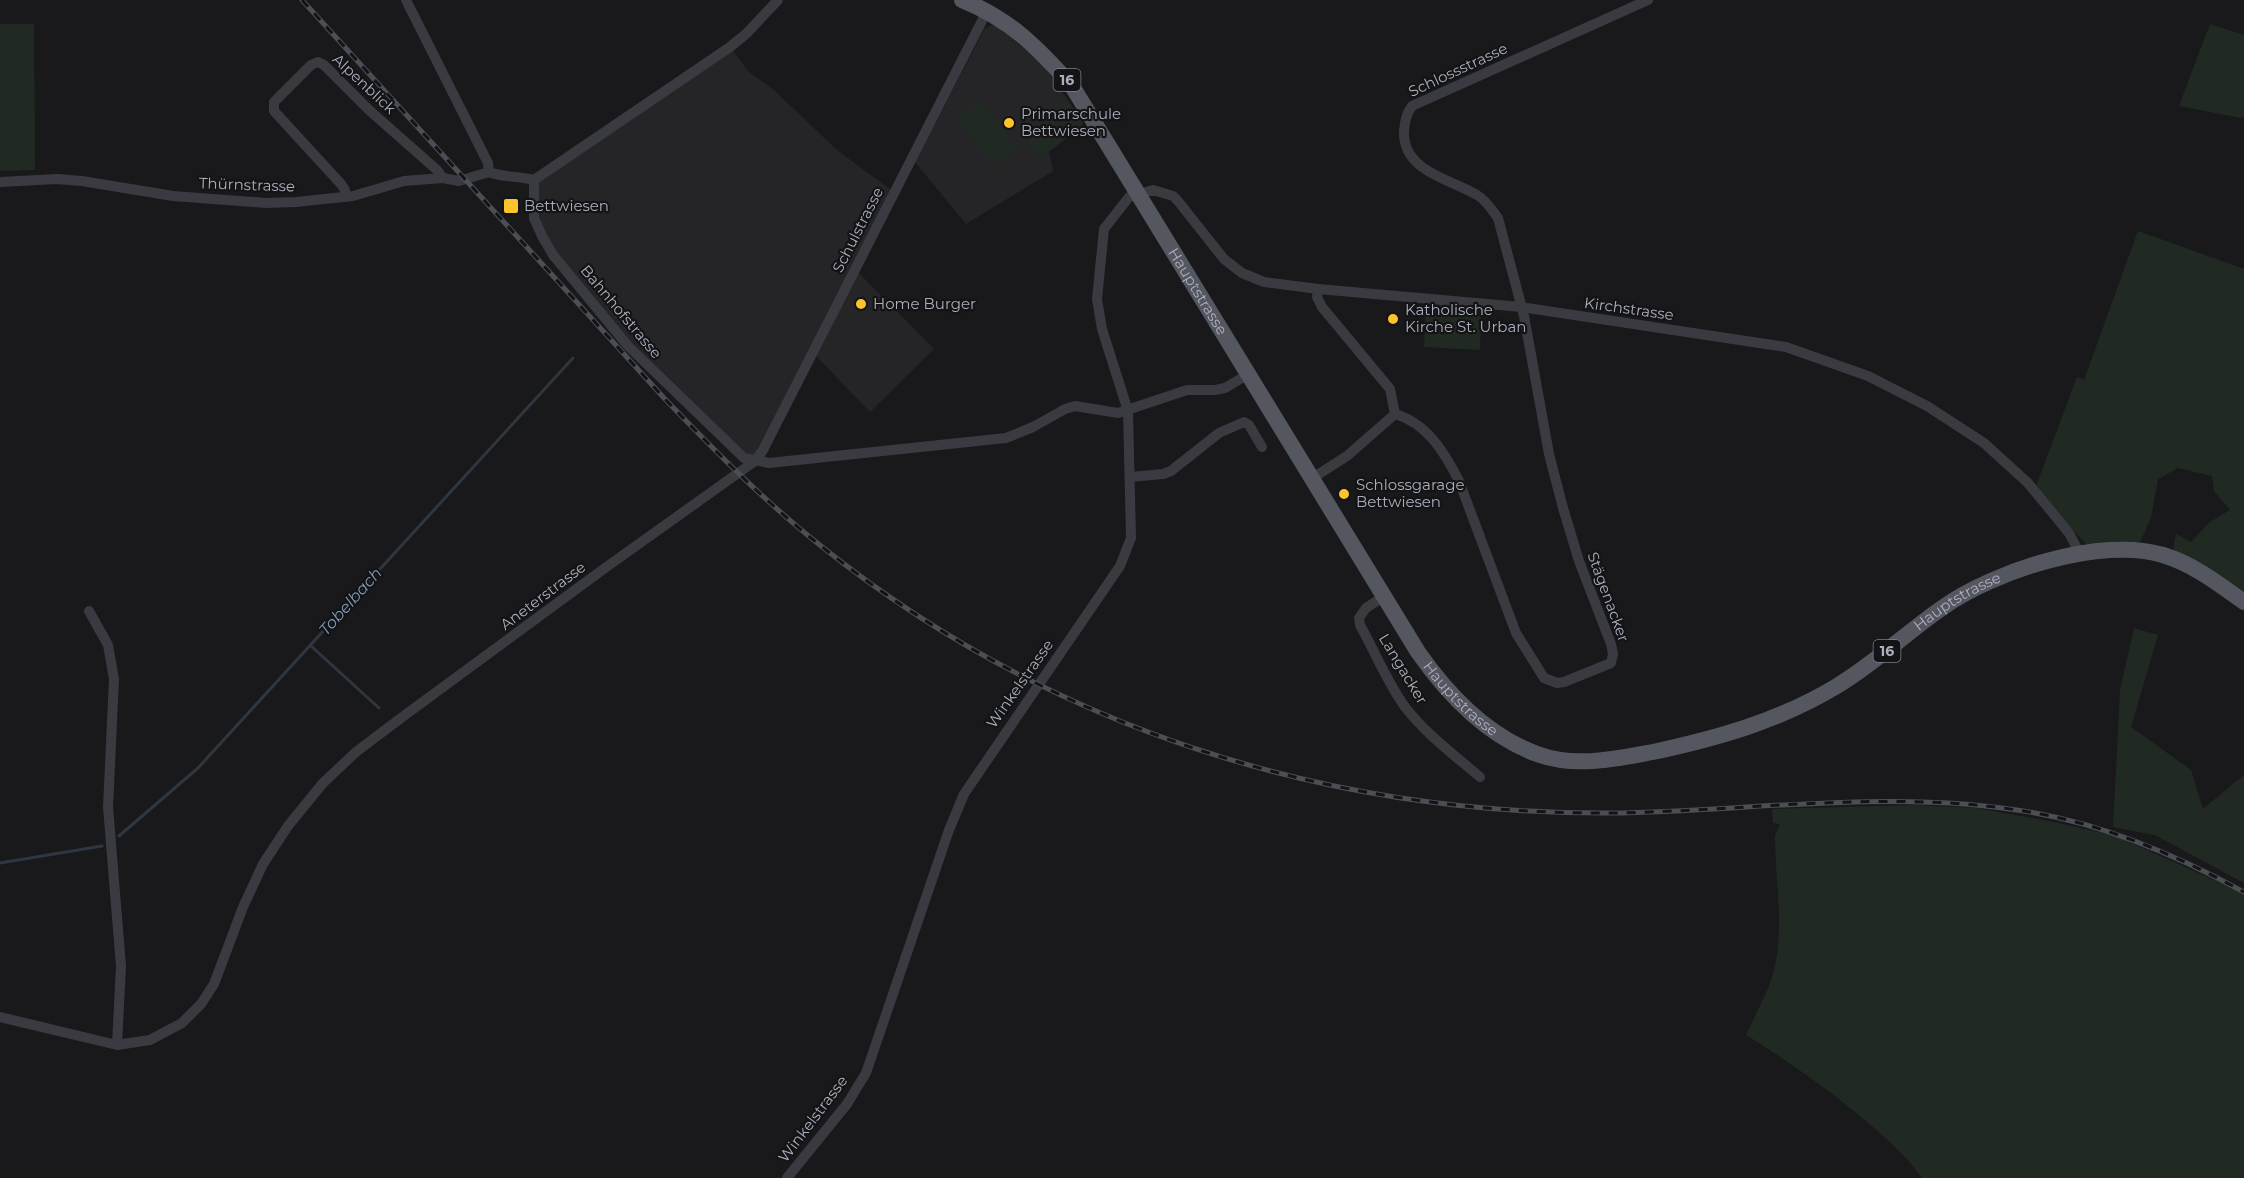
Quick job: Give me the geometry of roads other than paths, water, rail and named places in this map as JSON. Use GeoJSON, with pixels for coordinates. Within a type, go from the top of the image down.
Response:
{"type":"FeatureCollection","features":[{"type":"Feature","properties":{"kind":"main road","name":"Hauptstrasse"},"geometry":{"type":"LineString","coordinates":[[962,0],[1011,25],[1028,39],[1072,86],[1427,666],[1473,715],[1508,739],[1538,754],[1567,761],[1592,761],[1629,756],[1722,736],[1772,720],[1817,698],[1858,673],[1942,608],[1974,588],[2013,572],[2080,554],[2125,549],[2165,556],[2193,567],[2244,602]]}},
{"type":"Feature","properties":{"kind":"street"},"geometry":{"type":"LineString","coordinates":[[406,0],[488,163],[489,172],[500,176],[524,177],[534,180],[730,47],[752,28],[778,0]]}},
{"type":"Feature","properties":{"kind":"street","name":"Schlossstrasse"},"geometry":{"type":"LineString","coordinates":[[1521,307],[1498,219],[1489,205],[1478,195],[1443,180],[1414,159],[1404,136],[1406,114],[1412,106],[1648,0]]}},
{"type":"Feature","properties":{"kind":"street","name":"Schulstrasse"},"geometry":{"type":"LineString","coordinates":[[755,461],[794,390],[987,11]]}},
{"type":"Feature","properties":{"kind":"street","name":"Alpenblick"},"geometry":{"type":"LineString","coordinates":[[345,195],[341,184],[274,111],[272,105],[311,65],[318,62],[324,65],[443,178]]}},
{"type":"Feature","properties":{"kind":"street","name":"Thürnstrasse"},"geometry":{"type":"LineString","coordinates":[[0,182],[57,179],[173,196],[266,203],[338,198],[366,193],[404,181],[443,178],[454,181],[466,180],[489,172]]}},
{"type":"Feature","properties":{"kind":"street","name":"Bahnhofstrasse"},"geometry":{"type":"LineString","coordinates":[[534,180],[534,218],[553,255],[612,328],[650,369],[744,458],[755,461]]}},
{"type":"Feature","properties":{"kind":"street","name":"Kirchstrasse"},"geometry":{"type":"LineString","coordinates":[[1138,193],[1153,190],[1173,196],[1224,259],[1242,273],[1264,282],[1521,307],[1786,347],[1868,376],[1927,406],[1984,443],[2028,483],[2069,533],[2080,554]]}},
{"type":"Feature","properties":{"kind":"street","name":"Winkelstrasse"},"geometry":{"type":"LineString","coordinates":[[787,1178],[847,1104],[866,1073],[941,851],[964,794],[1126,555],[1131,538],[1128,411],[1102,329],[1097,299],[1104,229],[1125,201],[1138,193]]}},
{"type":"Feature","properties":{"kind":"street"},"geometry":{"type":"LineString","coordinates":[[1311,479],[1347,456],[1395,414],[1390,389],[1322,308],[1317,297],[1318,289]]}},
{"type":"Feature","properties":{"kind":"street","name":"Stägenacker"},"geometry":{"type":"LineString","coordinates":[[1395,414],[1420,425],[1448,459],[1459,481],[1516,633],[1544,678],[1557,683],[1564,682],[1611,663],[1613,654],[1611,644],[1579,561],[1549,454],[1521,307]]}},
{"type":"Feature","properties":{"kind":"street"},"geometry":{"type":"LineString","coordinates":[[755,461],[769,463],[1006,438],[1075,406],[1118,412],[1128,411],[1180,392],[1225,388],[1247,375]]}},
{"type":"Feature","properties":{"kind":"street"},"geometry":{"type":"LineString","coordinates":[[1130,477],[1163,474],[1171,471],[1219,433],[1244,422],[1249,425],[1262,447]]}},
{"type":"Feature","properties":{"kind":"street","name":"Aneterstrasse"},"geometry":{"type":"LineString","coordinates":[[0,1017],[117,1045],[150,1040],[182,1023],[201,1004],[214,984],[243,907],[263,864],[288,826],[331,775],[356,752],[401,718],[755,461]]}},
{"type":"Feature","properties":{"kind":"street","name":"Langacker"},"geometry":{"type":"LineString","coordinates":[[1383,597],[1366,608],[1359,618],[1360,625],[1390,683],[1418,722],[1480,777]]}},
{"type":"Feature","properties":{"kind":"street"},"geometry":{"type":"LineString","coordinates":[[89,611],[108,645],[114,679],[108,807],[121,966],[117,1045]]}},
{"type":"Feature","properties":{"kind":"waterway","name":"Tobelbach"},"geometry":{"type":"LineString","coordinates":[[119,836],[198,768],[573,358]]}},
{"type":"Feature","properties":{"kind":"waterway"},"geometry":{"type":"LineString","coordinates":[[311,646],[379,708]]}},
{"type":"Feature","properties":{"kind":"waterway"},"geometry":{"type":"LineString","coordinates":[[0,863],[102,846]]}},
{"type":"Feature","properties":{"kind":"railway"},"geometry":{"type":"LineString","coordinates":[[302,0],[664,398],[779,511],[821,546],[908,610],[1000,664],[1095,711],[1194,748],[1295,777],[1399,798],[1505,810],[1613,813],[1878,801],[1984,806],[2035,813],[2116,834],[2194,866],[2244,892]]}},
{"type":"Feature","properties":{"kind":"place","name":"Primarschule Bettwiesen"},"geometry":{"type":"Point","coordinates":[1009,123]}},
{"type":"Feature","properties":{"kind":"place","name":"Bettwiesen"},"geometry":{"type":"Point","coordinates":[511,206]}},
{"type":"Feature","properties":{"kind":"place","name":"Home Burger"},"geometry":{"type":"Point","coordinates":[861,304]}},
{"type":"Feature","properties":{"kind":"place","name":"Katholische Kirche St. Urban"},"geometry":{"type":"Point","coordinates":[1393,319]}},
{"type":"Feature","properties":{"kind":"place","name":"Schlossgarage Bettwiesen"},"geometry":{"type":"Point","coordinates":[1344,494]}}]}
